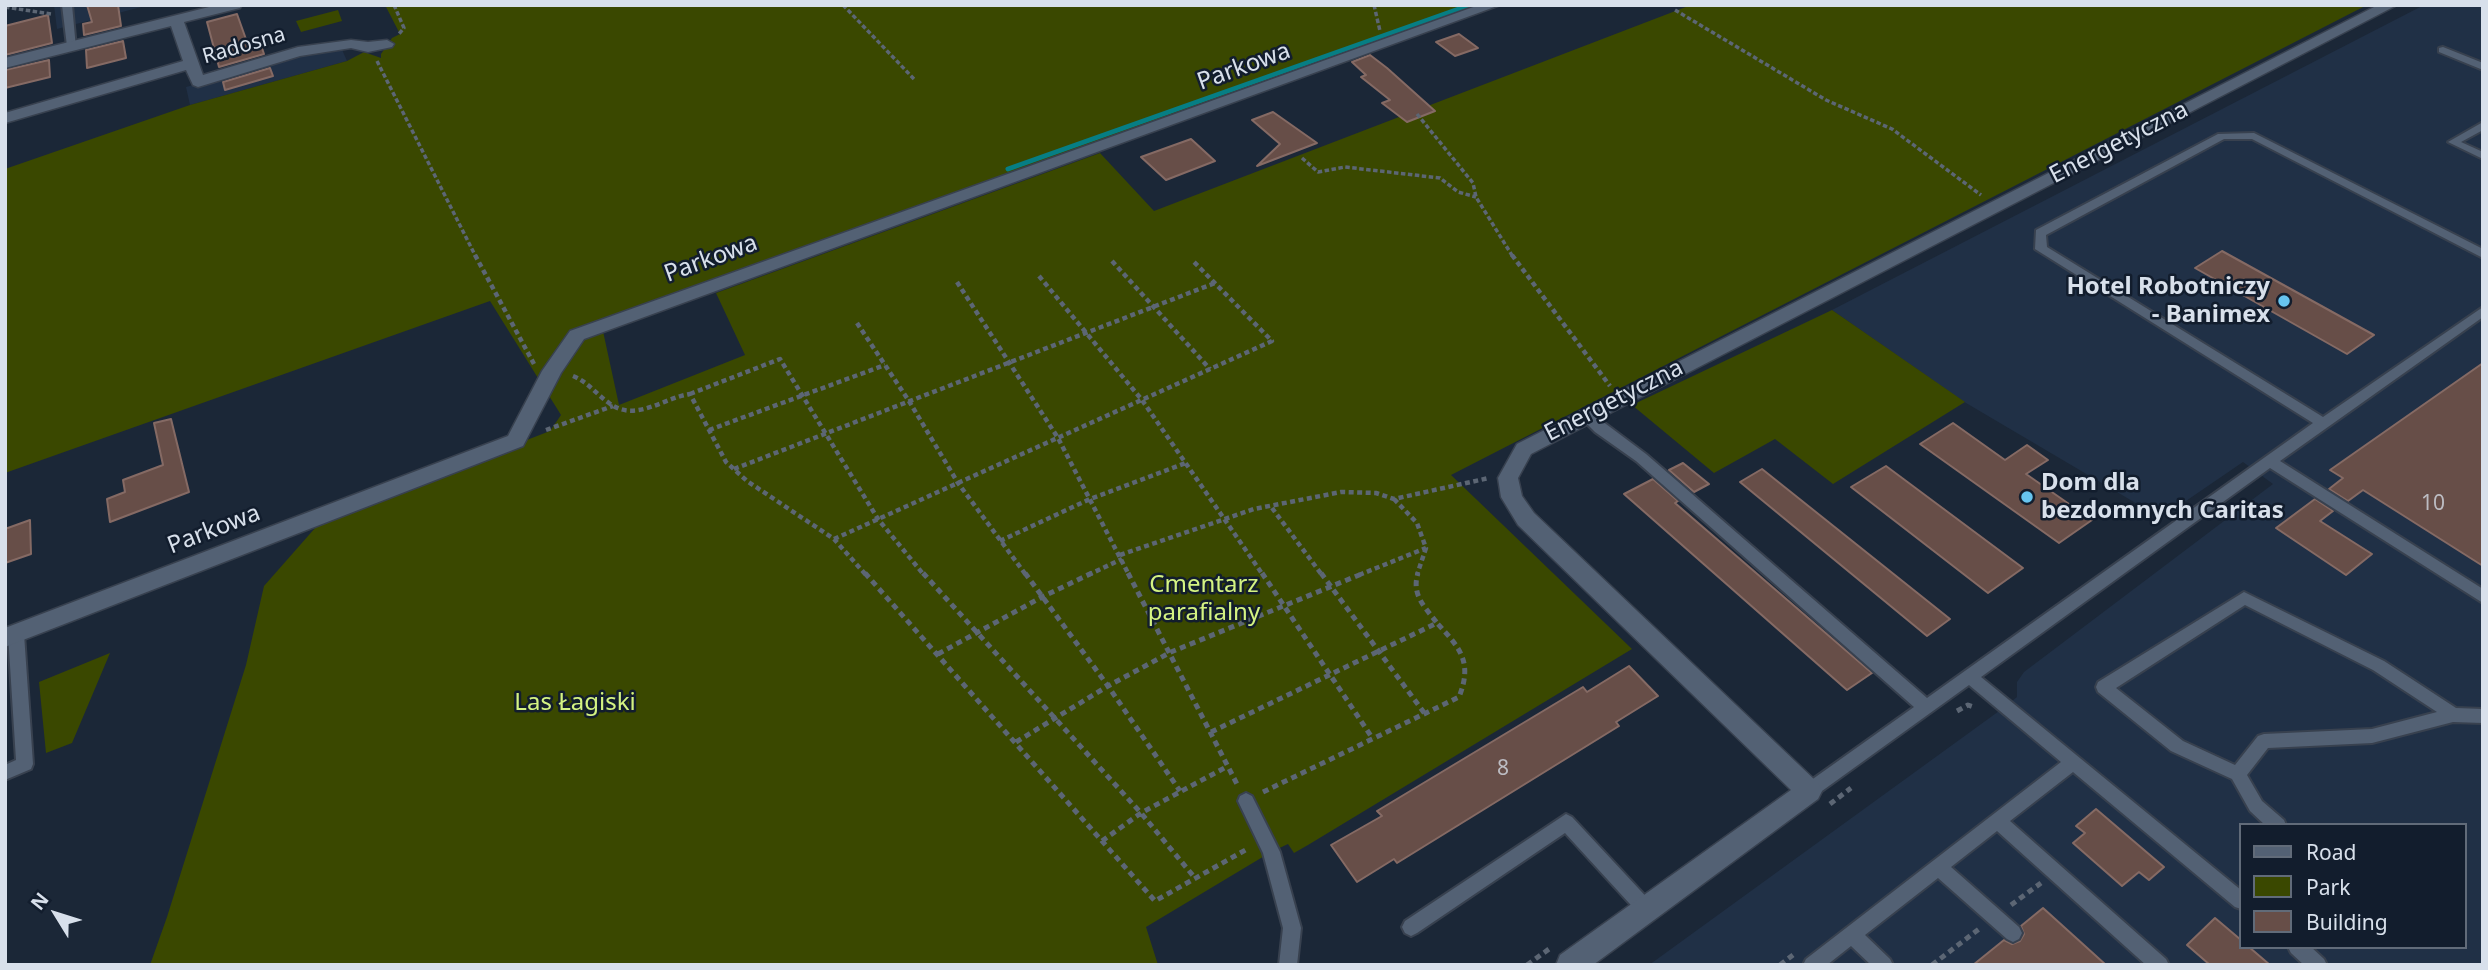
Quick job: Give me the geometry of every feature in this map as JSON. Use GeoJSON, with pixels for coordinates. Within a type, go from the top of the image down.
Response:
{"type":"FeatureCollection","features":[{"type":"Feature","properties":{"kind":"street"},"geometry":{"type":"LineString","coordinates":[[5,62],[235,5]]}},
{"type":"Feature","properties":{"kind":"street","name":"Parkowa"},"geometry":{"type":"LineString","coordinates":[[10,636],[516,441],[550,375],[577,335],[1493,5]]}},
{"type":"Feature","properties":{"kind":"street","name":"Energetyczna"},"geometry":{"type":"LineString","coordinates":[[1809,791],[1526,519],[1512,497],[1507,478],[1524,449],[1585,415],[2389,5]]}},
{"type":"Feature","properties":{"kind":"street"},"geometry":{"type":"LineString","coordinates":[[176,20],[190,64]]}},
{"type":"Feature","properties":{"kind":"street","name":"Radosna"},"geometry":{"type":"LineString","coordinates":[[5,118],[190,64],[198,82],[298,52],[351,44],[368,47],[387,44]]}},
{"type":"Feature","properties":{"kind":"street"},"geometry":{"type":"LineString","coordinates":[[1570,965],[1809,791]]}},
{"type":"Feature","properties":{"kind":"lane"},"geometry":{"type":"LineString","coordinates":[[67,5],[72,46]]}},
{"type":"Feature","properties":{"kind":"lane"},"geometry":{"type":"LineString","coordinates":[[2443,50],[2483,67]]}},
{"type":"Feature","properties":{"kind":"lane"},"geometry":{"type":"LineString","coordinates":[[2483,125],[2453,142],[2483,156]]}},
{"type":"Feature","properties":{"kind":"lane"},"geometry":{"type":"LineString","coordinates":[[2323,422],[2040,249],[2039,233],[2222,136],[2254,136],[2483,254]]}},
{"type":"Feature","properties":{"kind":"lane"},"geometry":{"type":"LineString","coordinates":[[1809,791],[2323,422],[2483,311]]}},
{"type":"Feature","properties":{"kind":"lane"},"geometry":{"type":"LineString","coordinates":[[1585,415],[1600,430],[1646,461],[1708,520],[1926,707]]}},
{"type":"Feature","properties":{"kind":"lane"},"geometry":{"type":"LineString","coordinates":[[2269,461],[2483,597]]}},
{"type":"Feature","properties":{"kind":"lane"},"geometry":{"type":"LineString","coordinates":[[2276,823],[2256,806],[2238,774],[2178,746],[2104,687],[2244,598],[2320,634],[2384,670],[2453,715]]}},
{"type":"Feature","properties":{"kind":"lane"},"geometry":{"type":"LineString","coordinates":[[5,773],[25,764],[10,636]]}},
{"type":"Feature","properties":{"kind":"lane"},"geometry":{"type":"LineString","coordinates":[[1969,676],[2240,900]]}},
{"type":"Feature","properties":{"kind":"lane"},"geometry":{"type":"LineString","coordinates":[[2238,774],[2264,741],[2372,736],[2453,715],[2483,716]]}},
{"type":"Feature","properties":{"kind":"lane"},"geometry":{"type":"LineString","coordinates":[[1812,965],[2073,762]]}},
{"type":"Feature","properties":{"kind":"lane"},"geometry":{"type":"LineString","coordinates":[[1246,801],[1271,852],[1292,928],[1288,965]]}},
{"type":"Feature","properties":{"kind":"lane"},"geometry":{"type":"LineString","coordinates":[[1998,821],[2160,965]]}},
{"type":"Feature","properties":{"kind":"lane"},"geometry":{"type":"LineString","coordinates":[[1411,927],[1566,822],[1646,909]]}},
{"type":"Feature","properties":{"kind":"lane"},"geometry":{"type":"LineString","coordinates":[[1939,868],[2012,933]]}},
{"type":"Feature","properties":{"kind":"lane"},"geometry":{"type":"LineString","coordinates":[[1852,934],[1884,965]]}},
{"type":"Feature","properties":{"kind":"lane"},"geometry":{"type":"LineString","coordinates":[[2299,949],[2318,965]]}},
{"type":"Feature","properties":{"kind":"path"},"geometry":{"type":"LineString","coordinates":[[394,5],[404,28],[387,44],[377,60],[508,320],[542,376],[578,377],[621,410],[644,409],[780,359],[878,519],[905,555],[1140,813],[1195,878]]}},
{"type":"Feature","properties":{"kind":"path"},"geometry":{"type":"LineString","coordinates":[[843,5],[914,79]]}},
{"type":"Feature","properties":{"kind":"path"},"geometry":{"type":"LineString","coordinates":[[5,7],[51,12],[53,26]]}},
{"type":"Feature","properties":{"kind":"path"},"geometry":{"type":"LineString","coordinates":[[1675,10],[1826,100],[1892,129],[1995,206]]}},
{"type":"Feature","properties":{"kind":"path"},"geometry":{"type":"LineString","coordinates":[[1418,114],[1473,183],[1476,197],[1523,273],[1619,398]]}},
{"type":"Feature","properties":{"kind":"path"},"geometry":{"type":"LineString","coordinates":[[1302,158],[1318,172],[1345,167],[1440,178],[1458,192],[1476,197]]}},
{"type":"Feature","properties":{"kind":"path"},"geometry":{"type":"LineString","coordinates":[[1112,261],[1210,369]]}},
{"type":"Feature","properties":{"kind":"path"},"geometry":{"type":"LineString","coordinates":[[834,539],[1272,341],[1194,261]]}},
{"type":"Feature","properties":{"kind":"path"},"geometry":{"type":"LineString","coordinates":[[1039,276],[1142,400],[1373,739]]}},
{"type":"Feature","properties":{"kind":"path"},"geometry":{"type":"LineString","coordinates":[[938,654],[1121,557],[1254,509],[1272,508],[1339,490],[1377,492],[1394,499],[1417,523],[1426,548],[1415,582],[1417,597],[1466,662],[1467,679],[1459,697],[1246,801],[1171,652],[1121,557],[1090,499],[1058,438],[957,282]]}},
{"type":"Feature","properties":{"kind":"path"},"geometry":{"type":"LineString","coordinates":[[734,469],[1215,283]]}},
{"type":"Feature","properties":{"kind":"path"},"geometry":{"type":"LineString","coordinates":[[857,324],[909,401],[958,483],[1108,686],[1180,791]]}},
{"type":"Feature","properties":{"kind":"path"},"geometry":{"type":"LineString","coordinates":[[709,430],[885,365]]}},
{"type":"Feature","properties":{"kind":"path"},"geometry":{"type":"LineString","coordinates":[[690,394],[726,462],[747,481],[834,539],[1156,901],[1265,839]]}},
{"type":"Feature","properties":{"kind":"path"},"geometry":{"type":"LineString","coordinates":[[516,441],[614,406]]}},
{"type":"Feature","properties":{"kind":"path"},"geometry":{"type":"LineString","coordinates":[[1000,541],[1090,499],[1186,463]]}},
{"type":"Feature","properties":{"kind":"path"},"geometry":{"type":"LineString","coordinates":[[1394,499],[1405,493],[1426,492],[1468,478]]}},
{"type":"Feature","properties":{"kind":"path"},"geometry":{"type":"LineString","coordinates":[[1272,508],[1425,714]]}},
{"type":"Feature","properties":{"kind":"path"},"geometry":{"type":"LineString","coordinates":[[1016,742],[1108,686],[1171,652],[1426,548]]}},
{"type":"Feature","properties":{"kind":"path"},"geometry":{"type":"LineString","coordinates":[[1211,732],[1437,623]]}},
{"type":"Feature","properties":{"kind":"path"},"geometry":{"type":"LineString","coordinates":[[1102,841],[1140,813],[1228,766]]}},
{"type":"Feature","properties":{"kind":"path"},"geometry":{"type":"LineString","coordinates":[[1932,965],[2044,880]]}},
{"type":"Feature","properties":{"kind":"path"},"geometry":{"type":"LineString","coordinates":[[1780,965],[1802,948]]}},
{"type":"Feature","properties":{"kind":"shaded area"},"geometry":{"type":"Polygon","coordinates":[[[54,5],[149,5],[57,29],[54,5]]]}},
{"type":"Feature","properties":{"kind":"shaded area"},"geometry":{"type":"Polygon","coordinates":[[[2424,5],[2483,5],[2483,965],[1649,965],[2006,706],[2017,697],[2017,682],[2024,672],[2273,484],[2243,462],[2161,518],[1961,400],[1832,310],[2424,5]]]}},
{"type":"Feature","properties":{"kind":"shaded area"},"geometry":{"type":"Polygon","coordinates":[[[340,45],[347,61],[190,105],[186,87],[340,45]]]}},
{"type":"Feature","properties":{"kind":"green space"},"geometry":{"type":"Polygon","coordinates":[[[385,5],[1472,5],[601,322],[619,405],[745,355],[716,293],[1100,153],[1154,211],[1691,5],[2367,5],[1451,475],[1632,649],[1308,845],[1294,853],[1288,844],[1271,852],[1146,927],[1158,965],[150,965],[246,665],[264,586],[323,519],[550,431],[561,415],[490,301],[5,473],[5,169],[190,105],[347,61],[364,52],[381,58],[392,38],[400,34],[385,5]]]}},
{"type":"Feature","properties":{"kind":"green space"},"geometry":{"type":"Polygon","coordinates":[[[338,10],[342,21],[301,32],[296,21],[338,10]]]}},
{"type":"Feature","properties":{"kind":"green space"},"geometry":{"type":"Polygon","coordinates":[[[1832,310],[1965,402],[1833,484],[1775,439],[1714,473],[1632,405],[1832,310]]]}},
{"type":"Feature","properties":{"kind":"green space"},"geometry":{"type":"Polygon","coordinates":[[[110,653],[72,743],[46,753],[39,682],[110,653]]]}},
{"type":"Feature","properties":{"kind":"building"},"geometry":{"type":"Polygon","coordinates":[[[87,5],[118,5],[121,26],[84,35],[83,24],[92,22],[87,5]]]}},
{"type":"Feature","properties":{"kind":"building"},"geometry":{"type":"Polygon","coordinates":[[[237,14],[247,42],[260,42],[264,54],[219,67],[207,22],[237,14]]]}},
{"type":"Feature","properties":{"kind":"building"},"geometry":{"type":"Polygon","coordinates":[[[48,15],[52,43],[5,55],[5,26],[48,15]]]}},
{"type":"Feature","properties":{"kind":"building"},"geometry":{"type":"Polygon","coordinates":[[[1459,34],[1478,48],[1455,56],[1436,42],[1459,34]]]}},
{"type":"Feature","properties":{"kind":"building"},"geometry":{"type":"Polygon","coordinates":[[[123,41],[126,58],[87,68],[86,50],[123,41]]]}},
{"type":"Feature","properties":{"kind":"building"},"geometry":{"type":"Polygon","coordinates":[[[1370,55],[1435,111],[1407,122],[1382,103],[1390,100],[1361,77],[1366,75],[1352,62],[1370,55]]]}},
{"type":"Feature","properties":{"kind":"building"},"geometry":{"type":"Polygon","coordinates":[[[49,60],[50,77],[5,88],[5,70],[49,60]]]}},
{"type":"Feature","properties":{"kind":"building"},"geometry":{"type":"Polygon","coordinates":[[[270,68],[273,76],[225,90],[223,82],[270,68]]]}},
{"type":"Feature","properties":{"kind":"building"},"geometry":{"type":"Polygon","coordinates":[[[1273,112],[1317,143],[1257,166],[1280,144],[1252,120],[1273,112]]]}},
{"type":"Feature","properties":{"kind":"building"},"geometry":{"type":"Polygon","coordinates":[[[1191,139],[1215,161],[1166,180],[1141,157],[1191,139]]]}},
{"type":"Feature","properties":{"kind":"building","name":"Hotel Robotniczy - Banimex"},"geometry":{"type":"Polygon","coordinates":[[[2222,251],[2374,335],[2347,354],[2195,268],[2222,251]]]}},
{"type":"Feature","properties":{"kind":"building"},"geometry":{"type":"Polygon","coordinates":[[[2483,363],[2483,566],[2363,490],[2348,501],[2329,489],[2343,478],[2330,470],[2483,363]]]}},
{"type":"Feature","properties":{"kind":"building"},"geometry":{"type":"Polygon","coordinates":[[[171,419],[189,492],[110,522],[107,499],[125,492],[123,480],[163,465],[154,423],[171,419]]]}},
{"type":"Feature","properties":{"kind":"building","name":"Dom dla bezdomnych Caritas"},"geometry":{"type":"Polygon","coordinates":[[[1953,423],[2005,460],[2027,445],[2048,460],[2026,474],[2092,520],[2059,543],[1920,444],[1953,423]]]}},
{"type":"Feature","properties":{"kind":"building"},"geometry":{"type":"Polygon","coordinates":[[[1683,463],[1709,484],[1694,492],[1669,470],[1683,463]]]}},
{"type":"Feature","properties":{"kind":"building"},"geometry":{"type":"Polygon","coordinates":[[[1886,466],[2023,568],[1988,593],[1851,487],[1886,466]]]}},
{"type":"Feature","properties":{"kind":"building"},"geometry":{"type":"Polygon","coordinates":[[[1762,469],[1950,619],[1927,636],[1740,482],[1762,469]]]}},
{"type":"Feature","properties":{"kind":"building"},"geometry":{"type":"Polygon","coordinates":[[[1653,479],[1678,501],[1675,503],[1872,673],[1847,690],[1624,494],[1653,479]]]}},
{"type":"Feature","properties":{"kind":"building"},"geometry":{"type":"Polygon","coordinates":[[[2315,499],[2333,511],[2320,521],[2372,554],[2346,575],[2276,528],[2315,499]]]}},
{"type":"Feature","properties":{"kind":"building"},"geometry":{"type":"Polygon","coordinates":[[[30,520],[31,554],[5,563],[5,529],[30,520]]]}},
{"type":"Feature","properties":{"kind":"building"},"geometry":{"type":"Polygon","coordinates":[[[1629,666],[1658,696],[1616,722],[1619,726],[1397,863],[1394,859],[1357,882],[1331,845],[1382,816],[1377,811],[1583,687],[1587,692],[1629,666]]]}},
{"type":"Feature","properties":{"kind":"building"},"geometry":{"type":"Polygon","coordinates":[[[2096,809],[2164,867],[2149,880],[2139,872],[2122,886],[2073,843],[2085,833],[2076,826],[2096,809]]]}},
{"type":"Feature","properties":{"kind":"building"},"geometry":{"type":"Polygon","coordinates":[[[2043,908],[2106,965],[1973,965],[2004,940],[2012,944],[2020,941],[2024,934],[2021,926],[2043,908]]]}},
{"type":"Feature","properties":{"kind":"building"},"geometry":{"type":"Polygon","coordinates":[[[2215,918],[2240,939],[2240,949],[2251,949],[2270,965],[2210,965],[2187,945],[2215,918]]]}},
{"type":"Feature","properties":{"kind":"waterway"},"geometry":{"type":"LineString","coordinates":[[1008,169],[1470,5]]}},
{"type":"Feature","properties":{"kind":"place","name":"Hotel Robotniczy - Banimex"},"geometry":{"type":"Point","coordinates":[2284,301]}},
{"type":"Feature","properties":{"kind":"place","name":"Dom dla bezdomnych Caritas"},"geometry":{"type":"Point","coordinates":[2027,497]}},
{"type":"Feature","properties":{"kind":"park label","name":"Cmentarz parafialny"},"geometry":{"type":"Point","coordinates":[1204,599]}},
{"type":"Feature","properties":{"kind":"park label","name":"Las Łagiski"},"geometry":{"type":"Point","coordinates":[575,703]}}]}
